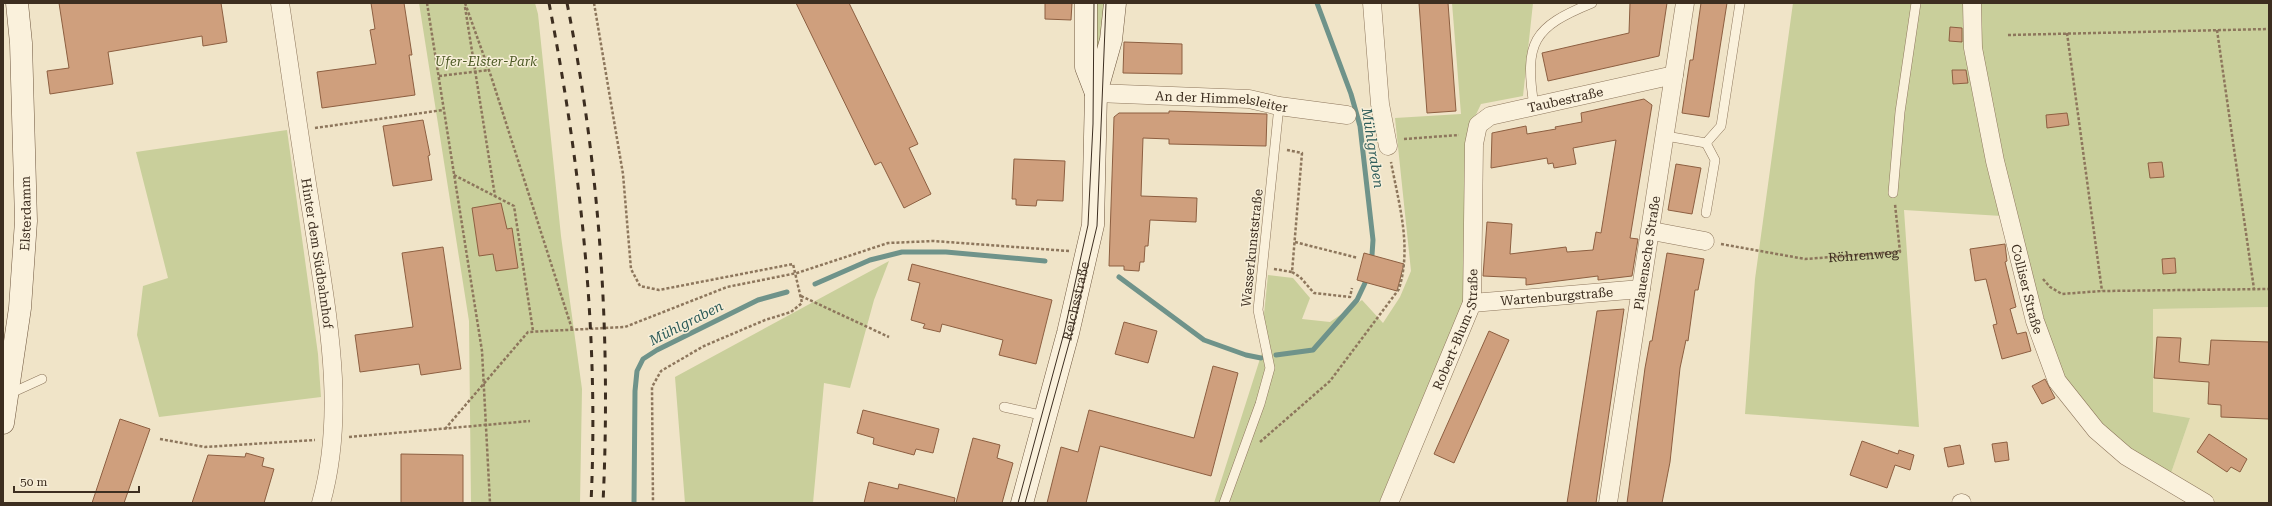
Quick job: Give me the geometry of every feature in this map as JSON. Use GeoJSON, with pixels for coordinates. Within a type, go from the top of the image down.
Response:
{"type":"FeatureCollection","features":[{"type":"Feature","properties":{"kind":"main road","name":"Elsterdamm"},"geometry":{"type":"LineString","coordinates":[[3,423],[20,308],[26,221],[28,124],[17,3]]}},
{"type":"Feature","properties":{"kind":"main road","name":"Reichsstraße"},"geometry":{"type":"LineString","coordinates":[[1086,3],[1086,67],[1096,93]]}},
{"type":"Feature","properties":{"kind":"main road","name":"Reichsstraße"},"geometry":{"type":"LineString","coordinates":[[1022,503],[1093,226],[1096,93],[1111,40],[1115,3]]}},
{"type":"Feature","properties":{"kind":"street","name":"Hinter dem Südbahnhof"},"geometry":{"type":"LineString","coordinates":[[280,3],[328,326],[334,386],[332,439],[328,478],[321,503]]}},
{"type":"Feature","properties":{"kind":"street"},"geometry":{"type":"LineString","coordinates":[[1372,3],[1380,104],[1388,143]]}},
{"type":"Feature","properties":{"kind":"street","name":"Plauensche Straße"},"geometry":{"type":"LineString","coordinates":[[1608,503],[1641,289],[1652,231],[1685,3]]}},
{"type":"Feature","properties":{"kind":"street","name":"Colliser Straße"},"geometry":{"type":"LineString","coordinates":[[1972,3],[1974,48],[1995,161],[2035,321],[2057,381],[2096,430],[2126,456],[2205,503]]}},
{"type":"Feature","properties":{"kind":"street","name":"Taubestraße"},"geometry":{"type":"LineString","coordinates":[[1475,139],[1478,125],[1490,116],[1674,75]]}},
{"type":"Feature","properties":{"kind":"street","name":"An der Himmelsleiter"},"geometry":{"type":"LineString","coordinates":[[1096,93],[1249,99],[1279,106],[1347,115]]}},
{"type":"Feature","properties":{"kind":"street","name":"Robert-Blum-Straße"},"geometry":{"type":"LineString","coordinates":[[1388,503],[1472,303],[1475,139]]}},
{"type":"Feature","properties":{"kind":"street"},"geometry":{"type":"LineString","coordinates":[[1652,231],[1705,241]]}},
{"type":"Feature","properties":{"kind":"street","name":"Wartenburgstraße"},"geometry":{"type":"LineString","coordinates":[[1472,303],[1641,289]]}},
{"type":"Feature","properties":{"kind":"lane"},"geometry":{"type":"LineString","coordinates":[[1534,106],[1531,87],[1532,52],[1536,39],[1550,23],[1562,15],[1592,3]]}},
{"type":"Feature","properties":{"kind":"lane"},"geometry":{"type":"LineString","coordinates":[[1706,144],[1721,126],[1740,3]]}},
{"type":"Feature","properties":{"kind":"lane"},"geometry":{"type":"LineString","coordinates":[[1894,193],[1900,112],[1916,3]]}},
{"type":"Feature","properties":{"kind":"lane","name":"Wasserkunststraße"},"geometry":{"type":"LineString","coordinates":[[1224,503],[1229,484],[1260,404],[1270,368],[1258,310],[1279,106]]}},
{"type":"Feature","properties":{"kind":"lane"},"geometry":{"type":"LineString","coordinates":[[1666,136],[1706,144],[1715,160],[1706,213]]}},
{"type":"Feature","properties":{"kind":"lane"},"geometry":{"type":"LineString","coordinates":[[8,395],[42,380]]}},
{"type":"Feature","properties":{"kind":"lane"},"geometry":{"type":"LineString","coordinates":[[1004,407],[1045,416]]}},
{"type":"Feature","properties":{"kind":"path"},"geometry":{"type":"LineString","coordinates":[[427,3],[482,351],[490,503]]}},
{"type":"Feature","properties":{"kind":"path"},"geometry":{"type":"LineString","coordinates":[[464,3],[489,70],[572,329]]}},
{"type":"Feature","properties":{"kind":"path"},"geometry":{"type":"LineString","coordinates":[[464,3],[495,196]]}},
{"type":"Feature","properties":{"kind":"path"},"geometry":{"type":"LineString","coordinates":[[594,3],[623,174],[632,269],[640,286],[659,290],[793,264],[802,303],[791,312],[765,320],[704,346],[661,371],[652,387],[653,503]]}},
{"type":"Feature","properties":{"kind":"path"},"geometry":{"type":"LineString","coordinates":[[2008,35],[2269,29]]}},
{"type":"Feature","properties":{"kind":"path"},"geometry":{"type":"LineString","coordinates":[[2217,30],[2254,289]]}},
{"type":"Feature","properties":{"kind":"path"},"geometry":{"type":"LineString","coordinates":[[2067,33],[2102,291]]}},
{"type":"Feature","properties":{"kind":"path"},"geometry":{"type":"LineString","coordinates":[[439,76],[489,70]]}},
{"type":"Feature","properties":{"kind":"path"},"geometry":{"type":"LineString","coordinates":[[299,130],[444,110]]}},
{"type":"Feature","properties":{"kind":"path"},"geometry":{"type":"LineString","coordinates":[[1259,444],[1330,380],[1399,289],[1404,270],[1405,247],[1388,143],[1475,139]]}},
{"type":"Feature","properties":{"kind":"path"},"geometry":{"type":"LineString","coordinates":[[1275,147],[1302,153],[1292,272]]}},
{"type":"Feature","properties":{"kind":"path"},"geometry":{"type":"LineString","coordinates":[[454,175],[514,206],[533,331]]}},
{"type":"Feature","properties":{"kind":"path","name":"Röhrenweg"},"geometry":{"type":"LineString","coordinates":[[1705,241],[1805,259],[1900,252],[1894,193]]}},
{"type":"Feature","properties":{"kind":"path"},"geometry":{"type":"LineString","coordinates":[[445,429],[528,332],[625,328],[727,287],[796,273],[888,243],[910,241],[1087,252]]}},
{"type":"Feature","properties":{"kind":"path"},"geometry":{"type":"LineString","coordinates":[[1295,242],[1358,258]]}},
{"type":"Feature","properties":{"kind":"path"},"geometry":{"type":"LineString","coordinates":[[1262,267],[1292,272],[1300,277],[1314,293],[1350,297],[1352,288]]}},
{"type":"Feature","properties":{"kind":"path"},"geometry":{"type":"LineString","coordinates":[[2040,275],[2050,287],[2062,294],[2102,291],[2269,289]]}},
{"type":"Feature","properties":{"kind":"path"},"geometry":{"type":"LineString","coordinates":[[801,296],[889,337]]}},
{"type":"Feature","properties":{"kind":"path"},"geometry":{"type":"LineString","coordinates":[[160,439],[204,447],[332,439],[530,421]]}},
{"type":"Feature","properties":{"kind":"shaded area"},"geometry":{"type":"Polygon","coordinates":[[[2269,307],[2269,503],[2217,503],[2170,476],[2190,418],[2153,412],[2153,309],[2269,307]]]}},
{"type":"Feature","properties":{"kind":"green space","name":"Ufer-Elster-Park"},"geometry":{"type":"Polygon","coordinates":[[[419,3],[535,3],[538,14],[561,236],[582,389],[580,503],[471,503],[469,321],[419,3]]]}},
{"type":"Feature","properties":{"kind":"green space"},"geometry":{"type":"Polygon","coordinates":[[[1092,3],[1111,3],[1102,56],[1089,63],[1092,3]]]}},
{"type":"Feature","properties":{"kind":"green space"},"geometry":{"type":"Polygon","coordinates":[[[1452,3],[1533,3],[1523,96],[1481,104],[1470,127],[1463,301],[1379,503],[1214,503],[1266,340],[1264,314],[1268,275],[1293,278],[1310,298],[1302,319],[1330,322],[1362,300],[1383,323],[1400,297],[1411,271],[1395,118],[1461,114],[1452,3]]]}},
{"type":"Feature","properties":{"kind":"green space"},"geometry":{"type":"Polygon","coordinates":[[[1793,3],[2269,3],[2269,307],[2153,309],[2153,412],[2190,418],[2170,476],[2123,448],[2060,381],[2033,295],[2018,217],[1904,210],[1919,427],[1745,414],[1755,279],[1793,3]]]}},
{"type":"Feature","properties":{"kind":"green space"},"geometry":{"type":"Polygon","coordinates":[[[287,130],[318,354],[321,397],[159,417],[137,335],[143,286],[168,278],[136,152],[287,130]]]}},
{"type":"Feature","properties":{"kind":"green space"},"geometry":{"type":"Polygon","coordinates":[[[889,261],[874,300],[850,388],[824,383],[813,503],[685,503],[675,377],[889,261]]]}},
{"type":"Feature","properties":{"kind":"building"},"geometry":{"type":"Polygon","coordinates":[[[59,3],[221,3],[227,42],[203,46],[202,36],[108,52],[113,84],[50,94],[47,71],[69,68],[59,3]]]}},
{"type":"Feature","properties":{"kind":"building"},"geometry":{"type":"Polygon","coordinates":[[[371,3],[404,3],[412,55],[409,55],[415,95],[322,108],[317,72],[376,64],[370,30],[375,29],[371,3]]]}},
{"type":"Feature","properties":{"kind":"building"},"geometry":{"type":"Polygon","coordinates":[[[796,3],[849,3],[918,144],[909,148],[931,194],[904,208],[881,162],[875,165],[796,3]]]}},
{"type":"Feature","properties":{"kind":"building"},"geometry":{"type":"Polygon","coordinates":[[[1045,3],[1072,3],[1071,20],[1045,19],[1045,3]]]}},
{"type":"Feature","properties":{"kind":"building"},"geometry":{"type":"Polygon","coordinates":[[[1419,3],[1448,3],[1456,111],[1427,113],[1419,3]]]}},
{"type":"Feature","properties":{"kind":"building"},"geometry":{"type":"Polygon","coordinates":[[[1630,3],[1667,3],[1659,56],[1548,81],[1542,53],[1629,33],[1630,3]]]}},
{"type":"Feature","properties":{"kind":"building"},"geometry":{"type":"Polygon","coordinates":[[[1701,3],[1727,3],[1709,117],[1682,113],[1690,60],[1693,60],[1701,3]]]}},
{"type":"Feature","properties":{"kind":"building"},"geometry":{"type":"Polygon","coordinates":[[[1950,27],[1962,28],[1962,42],[1949,41],[1950,27]]]}},
{"type":"Feature","properties":{"kind":"building"},"geometry":{"type":"Polygon","coordinates":[[[1124,42],[1182,44],[1182,74],[1123,73],[1124,42]]]}},
{"type":"Feature","properties":{"kind":"building"},"geometry":{"type":"Polygon","coordinates":[[[1952,70],[1966,70],[1968,83],[1953,84],[1952,70]]]}},
{"type":"Feature","properties":{"kind":"building"},"geometry":{"type":"Polygon","coordinates":[[[1644,99],[1652,105],[1630,238],[1638,239],[1632,276],[1598,280],[1598,276],[1526,285],[1526,278],[1483,276],[1487,222],[1512,224],[1510,254],[1566,247],[1567,252],[1593,250],[1596,232],[1601,233],[1616,140],[1573,148],[1576,164],[1554,168],[1553,163],[1548,164],[1547,158],[1491,168],[1492,133],[1526,126],[1527,134],[1556,129],[1555,127],[1582,122],[1581,113],[1644,99]]]}},
{"type":"Feature","properties":{"kind":"building"},"geometry":{"type":"Polygon","coordinates":[[[1169,111],[1267,114],[1266,146],[1169,144],[1169,139],[1143,138],[1141,196],[1197,198],[1196,222],[1150,220],[1148,246],[1145,246],[1144,262],[1140,262],[1139,271],[1124,270],[1124,266],[1109,266],[1114,117],[1119,113],[1169,113],[1169,111]]]}},
{"type":"Feature","properties":{"kind":"building"},"geometry":{"type":"Polygon","coordinates":[[[2067,113],[2069,125],[2047,128],[2046,115],[2067,113]]]}},
{"type":"Feature","properties":{"kind":"building"},"geometry":{"type":"Polygon","coordinates":[[[423,120],[430,155],[428,156],[432,180],[393,186],[383,126],[423,120]]]}},
{"type":"Feature","properties":{"kind":"building"},"geometry":{"type":"Polygon","coordinates":[[[1014,159],[1065,161],[1063,201],[1037,200],[1036,206],[1016,205],[1016,199],[1012,199],[1014,159]]]}},
{"type":"Feature","properties":{"kind":"building"},"geometry":{"type":"Polygon","coordinates":[[[2162,162],[2164,177],[2150,178],[2148,163],[2162,162]]]}},
{"type":"Feature","properties":{"kind":"building"},"geometry":{"type":"Polygon","coordinates":[[[1676,164],[1701,168],[1692,214],[1668,210],[1676,164]]]}},
{"type":"Feature","properties":{"kind":"building"},"geometry":{"type":"Polygon","coordinates":[[[501,203],[507,229],[512,228],[518,268],[496,271],[493,254],[479,256],[472,208],[501,203]]]}},
{"type":"Feature","properties":{"kind":"building"},"geometry":{"type":"Polygon","coordinates":[[[2005,244],[2007,261],[2005,262],[2016,307],[2010,309],[2017,334],[2026,332],[2031,351],[2002,359],[1993,325],[1997,324],[1986,279],[1975,281],[1970,249],[2005,244]]]}},
{"type":"Feature","properties":{"kind":"building"},"geometry":{"type":"Polygon","coordinates":[[[443,247],[461,369],[421,375],[419,364],[360,372],[355,335],[413,327],[402,253],[443,247]]]}},
{"type":"Feature","properties":{"kind":"building"},"geometry":{"type":"Polygon","coordinates":[[[1364,253],[1404,264],[1397,291],[1357,280],[1364,253]]]}},
{"type":"Feature","properties":{"kind":"building"},"geometry":{"type":"Polygon","coordinates":[[[1667,253],[1704,259],[1698,290],[1695,290],[1688,341],[1686,340],[1680,368],[1670,462],[1662,503],[1627,503],[1645,368],[1650,341],[1652,341],[1667,253]]]}},
{"type":"Feature","properties":{"kind":"building"},"geometry":{"type":"Polygon","coordinates":[[[2175,258],[2176,273],[2163,274],[2162,259],[2175,258]]]}},
{"type":"Feature","properties":{"kind":"building"},"geometry":{"type":"Polygon","coordinates":[[[912,264],[1052,300],[1036,364],[999,355],[1003,340],[942,324],[940,332],[923,328],[925,324],[911,320],[920,283],[908,280],[912,264]]]}},
{"type":"Feature","properties":{"kind":"building"},"geometry":{"type":"Polygon","coordinates":[[[1624,309],[1596,503],[1567,503],[1597,311],[1624,309]]]}},
{"type":"Feature","properties":{"kind":"building"},"geometry":{"type":"Polygon","coordinates":[[[1124,322],[1157,331],[1148,363],[1115,354],[1124,322]]]}},
{"type":"Feature","properties":{"kind":"building"},"geometry":{"type":"Polygon","coordinates":[[[1489,331],[1509,340],[1454,463],[1434,454],[1489,331]]]}},
{"type":"Feature","properties":{"kind":"building"},"geometry":{"type":"Polygon","coordinates":[[[2157,337],[2181,338],[2179,362],[2209,365],[2211,340],[2269,342],[2269,419],[2221,417],[2221,405],[2208,404],[2209,382],[2154,378],[2157,337]]]}},
{"type":"Feature","properties":{"kind":"building"},"geometry":{"type":"Polygon","coordinates":[[[1213,366],[1238,373],[1211,476],[1100,446],[1086,503],[1047,503],[1061,447],[1078,452],[1089,410],[1194,438],[1213,366]]]}},
{"type":"Feature","properties":{"kind":"building"},"geometry":{"type":"Polygon","coordinates":[[[2045,379],[2055,398],[2042,404],[2032,386],[2045,379]]]}},
{"type":"Feature","properties":{"kind":"building"},"geometry":{"type":"Polygon","coordinates":[[[863,410],[939,429],[933,453],[916,449],[914,455],[873,444],[874,438],[857,433],[863,410]]]}},
{"type":"Feature","properties":{"kind":"building"},"geometry":{"type":"Polygon","coordinates":[[[120,419],[150,429],[124,503],[92,503],[120,419]]]}},
{"type":"Feature","properties":{"kind":"building"},"geometry":{"type":"Polygon","coordinates":[[[2209,434],[2247,459],[2240,472],[2231,467],[2227,472],[2197,452],[2209,434]]]}},
{"type":"Feature","properties":{"kind":"building"},"geometry":{"type":"Polygon","coordinates":[[[973,438],[1000,445],[997,458],[1013,463],[1002,503],[956,503],[973,438]]]}},
{"type":"Feature","properties":{"kind":"building"},"geometry":{"type":"Polygon","coordinates":[[[1862,441],[1898,454],[1899,450],[1914,455],[1910,470],[1895,465],[1887,488],[1850,475],[1862,441]]]}},
{"type":"Feature","properties":{"kind":"building"},"geometry":{"type":"Polygon","coordinates":[[[2007,442],[2009,460],[1995,462],[1992,444],[2007,442]]]}},
{"type":"Feature","properties":{"kind":"building"},"geometry":{"type":"Polygon","coordinates":[[[1960,445],[1964,464],[1948,467],[1944,448],[1960,445]]]}},
{"type":"Feature","properties":{"kind":"building"},"geometry":{"type":"Polygon","coordinates":[[[246,453],[264,458],[262,466],[274,469],[264,503],[192,503],[208,455],[245,457],[246,453]]]}},
{"type":"Feature","properties":{"kind":"building"},"geometry":{"type":"Polygon","coordinates":[[[401,454],[463,455],[463,503],[401,503],[401,454]]]}},
{"type":"Feature","properties":{"kind":"building"},"geometry":{"type":"Polygon","coordinates":[[[869,482],[898,489],[899,484],[955,498],[954,503],[864,503],[869,482]]]}},
{"type":"Feature","properties":{"kind":"waterway","name":"Mühlgraben"},"geometry":{"type":"LineString","coordinates":[[1317,3],[1351,94],[1360,126],[1373,240],[1372,255]]}},
{"type":"Feature","properties":{"kind":"waterway","name":"Mühlgraben"},"geometry":{"type":"LineString","coordinates":[[815,284],[870,260],[902,252],[946,252],[1045,261]]}},
{"type":"Feature","properties":{"kind":"waterway","name":"Mühlgraben"},"geometry":{"type":"LineString","coordinates":[[1119,277],[1204,340],[1246,355],[1261,358]]}},
{"type":"Feature","properties":{"kind":"waterway","name":"Mühlgraben"},"geometry":{"type":"LineString","coordinates":[[1276,355],[1313,350],[1357,300],[1365,283]]}},
{"type":"Feature","properties":{"kind":"waterway","name":"Mühlgraben"},"geometry":{"type":"LineString","coordinates":[[634,503],[635,391],[637,371],[643,359],[657,350],[758,300],[787,292]]}},
{"type":"Feature","properties":{"kind":"tram line"},"geometry":{"type":"LineString","coordinates":[[1018,503],[1064,333],[1088,225],[1093,124],[1094,3]]}},
{"type":"Feature","properties":{"kind":"tram line"},"geometry":{"type":"LineString","coordinates":[[1025,503],[1071,336],[1097,226],[1106,3]]}},
{"type":"Feature","properties":{"kind":"railway"},"geometry":{"type":"LineString","coordinates":[[549,3],[570,127],[585,252],[590,314],[592,377],[593,440],[591,503]]}},
{"type":"Feature","properties":{"kind":"railway"},"geometry":{"type":"LineString","coordinates":[[567,3],[588,127],[600,252],[604,315],[605,378],[603,503]]}}]}
